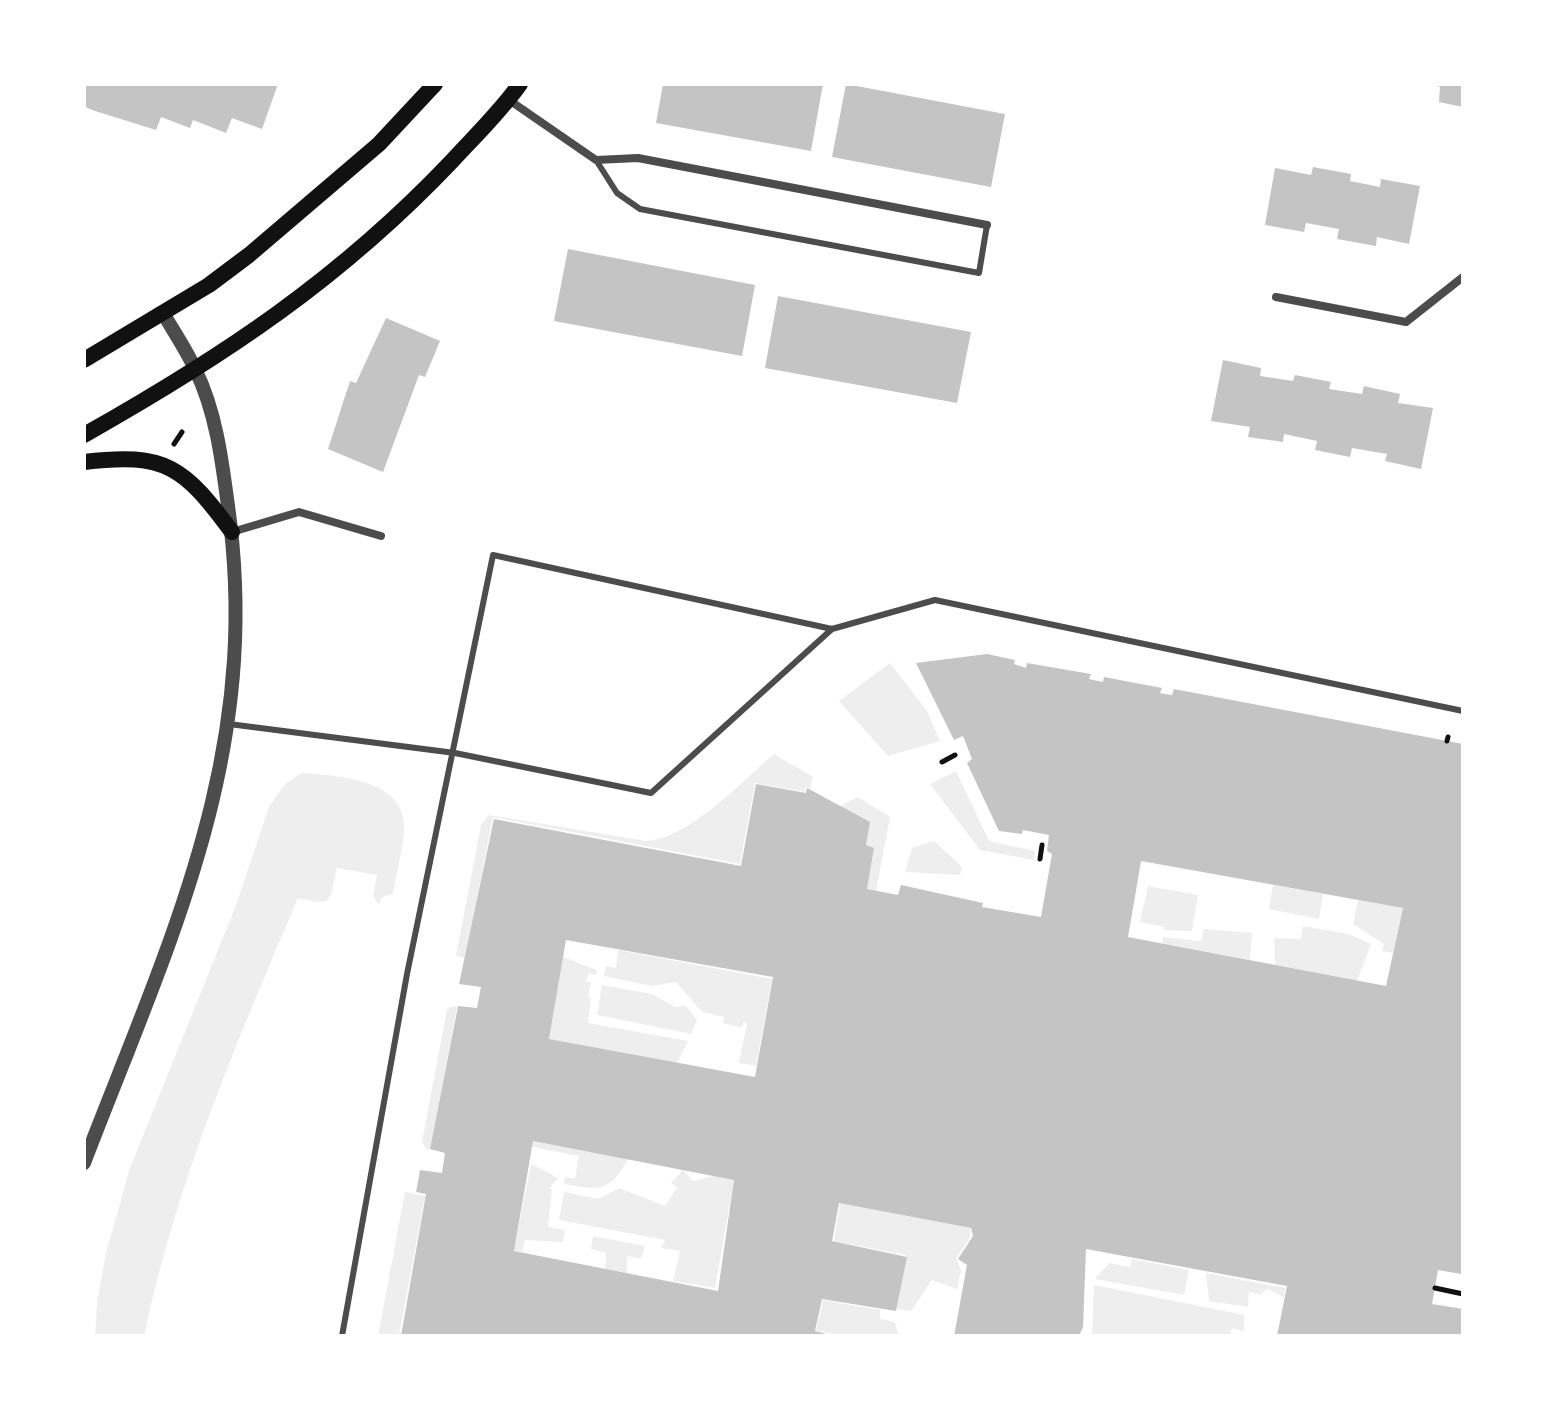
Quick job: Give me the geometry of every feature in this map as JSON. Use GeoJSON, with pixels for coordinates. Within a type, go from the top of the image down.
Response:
{"type":"FeatureCollection","features":[{"type":"Feature","properties":{"kind":"main road"},"geometry":{"type":"LineString","coordinates":[[84,360],[219,277],[379,144],[435,84]]}},
{"type":"Feature","properties":{"kind":"main road"},"geometry":{"type":"LineString","coordinates":[[84,435],[197,371],[341,267],[416,198],[509,100],[520,84]]}},
{"type":"Feature","properties":{"kind":"main road"},"geometry":{"type":"LineString","coordinates":[[84,462],[139,457],[167,465],[208,499],[232,532]]}},
{"type":"Feature","properties":{"kind":"street"},"geometry":{"type":"LineString","coordinates":[[509,100],[596,160],[638,158],[987,225]]}},
{"type":"Feature","properties":{"kind":"street"},"geometry":{"type":"LineString","coordinates":[[1276,297],[1406,322],[1463,277]]}},
{"type":"Feature","properties":{"kind":"street"},"geometry":{"type":"LineString","coordinates":[[84,1163],[190,887],[208,829],[229,724],[238,632],[232,532],[217,438],[197,371],[163,313]]}},
{"type":"Feature","properties":{"kind":"street"},"geometry":{"type":"LineString","coordinates":[[232,532],[299,512],[381,536]]}},
{"type":"Feature","properties":{"kind":"lane"},"geometry":{"type":"LineString","coordinates":[[596,160],[617,193],[640,209],[979,273],[987,225]]}},
{"type":"Feature","properties":{"kind":"lane"},"geometry":{"type":"LineString","coordinates":[[342,1336],[407,974],[455,753],[493,555],[832,629]]}},
{"type":"Feature","properties":{"kind":"lane"},"geometry":{"type":"LineString","coordinates":[[229,724],[455,753],[651,793],[832,629],[935,600],[1463,711]]}},
{"type":"Feature","properties":{"kind":"path"},"geometry":{"type":"LineString","coordinates":[[171,448],[182,432]]}},
{"type":"Feature","properties":{"kind":"path"},"geometry":{"type":"LineString","coordinates":[[942,762],[955,755]]}},
{"type":"Feature","properties":{"kind":"path"},"geometry":{"type":"LineString","coordinates":[[1040,859],[1042,845]]}},
{"type":"Feature","properties":{"kind":"path"},"geometry":{"type":"LineString","coordinates":[[1435,1288],[1463,1294]]}},
{"type":"Feature","properties":{"kind":"shaded area"},"geometry":{"type":"Polygon","coordinates":[[[890,663],[927,711],[940,741],[888,756],[839,701],[890,663]]]}},
{"type":"Feature","properties":{"kind":"shaded area"},"geometry":{"type":"Polygon","coordinates":[[[774,754],[813,777],[810,789],[805,787],[806,792],[755,783],[740,864],[493,817],[465,958],[456,956],[481,825],[489,815],[646,841],[663,838],[697,820],[774,754]]]}},
{"type":"Feature","properties":{"kind":"shaded area"},"geometry":{"type":"Polygon","coordinates":[[[956,771],[989,841],[1035,851],[1034,860],[980,850],[930,784],[956,771]]]}},
{"type":"Feature","properties":{"kind":"shaded area"},"geometry":{"type":"Polygon","coordinates":[[[302,773],[349,778],[381,789],[393,798],[401,810],[404,826],[393,894],[382,897],[379,904],[373,896],[377,875],[337,868],[328,899],[319,902],[298,898],[191,1167],[173,1222],[144,1336],[95,1336],[106,1253],[130,1168],[235,908],[269,807],[285,784],[302,773]]]}},
{"type":"Feature","properties":{"kind":"shaded area"},"geometry":{"type":"Polygon","coordinates":[[[858,797],[890,817],[876,891],[867,889],[874,848],[866,845],[840,806],[858,797]]]}},
{"type":"Feature","properties":{"kind":"shaded area"},"geometry":{"type":"Polygon","coordinates":[[[934,841],[962,867],[960,875],[905,872],[912,848],[934,841]]]}},
{"type":"Feature","properties":{"kind":"shaded area"},"geometry":{"type":"Polygon","coordinates":[[[1273,885],[1323,894],[1319,919],[1269,909],[1273,885]]]}},
{"type":"Feature","properties":{"kind":"shaded area"},"geometry":{"type":"Polygon","coordinates":[[[1148,886],[1198,895],[1192,931],[1164,930],[1164,927],[1140,922],[1148,886]]]}},
{"type":"Feature","properties":{"kind":"shaded area"},"geometry":{"type":"Polygon","coordinates":[[[1358,900],[1403,908],[1393,953],[1382,951],[1384,944],[1353,924],[1358,900]]]}},
{"type":"Feature","properties":{"kind":"shaded area"},"geometry":{"type":"Polygon","coordinates":[[[1303,926],[1349,934],[1371,944],[1357,981],[1275,965],[1274,938],[1301,939],[1303,926]]]}},
{"type":"Feature","properties":{"kind":"shaded area"},"geometry":{"type":"Polygon","coordinates":[[[1204,929],[1252,933],[1250,960],[1162,943],[1163,937],[1201,941],[1204,929]]]}},
{"type":"Feature","properties":{"kind":"shaded area"},"geometry":{"type":"Polygon","coordinates":[[[618,950],[772,979],[756,1066],[739,1063],[747,1023],[743,1022],[742,1028],[723,1023],[724,1017],[702,1012],[676,982],[652,986],[604,976],[606,966],[616,968],[618,950]]]}},
{"type":"Feature","properties":{"kind":"shaded area"},"geometry":{"type":"Polygon","coordinates":[[[563,957],[597,970],[596,975],[588,974],[586,982],[591,982],[588,1023],[688,1041],[677,1063],[549,1039],[563,957]]]}},
{"type":"Feature","properties":{"kind":"shaded area"},"geometry":{"type":"Polygon","coordinates":[[[602,985],[652,994],[675,1007],[686,1006],[697,1020],[691,1034],[597,1015],[602,985]]]}},
{"type":"Feature","properties":{"kind":"shaded area"},"geometry":{"type":"Polygon","coordinates":[[[457,1007],[430,1149],[426,1149],[422,1142],[447,1009],[457,1007]]]}},
{"type":"Feature","properties":{"kind":"shaded area"},"geometry":{"type":"Polygon","coordinates":[[[533,1141],[628,1159],[615,1178],[602,1186],[564,1184],[565,1177],[575,1179],[579,1156],[532,1147],[533,1141]]]}},
{"type":"Feature","properties":{"kind":"shaded area"},"geometry":{"type":"Polygon","coordinates":[[[531,1164],[558,1178],[549,1189],[552,1189],[548,1227],[565,1230],[563,1242],[525,1240],[522,1252],[514,1251],[531,1164]]]}},
{"type":"Feature","properties":{"kind":"shaded area"},"geometry":{"type":"Polygon","coordinates":[[[683,1170],[693,1181],[713,1176],[734,1180],[715,1288],[673,1281],[680,1251],[661,1248],[665,1240],[559,1220],[564,1192],[599,1199],[619,1188],[665,1206],[677,1188],[671,1183],[683,1170]]]}},
{"type":"Feature","properties":{"kind":"shaded area"},"geometry":{"type":"Polygon","coordinates":[[[405,1192],[425,1196],[399,1336],[378,1336],[405,1192]]]}},
{"type":"Feature","properties":{"kind":"shaded area"},"geometry":{"type":"Polygon","coordinates":[[[840,1203],[970,1228],[970,1237],[956,1258],[961,1271],[957,1289],[932,1280],[911,1311],[897,1309],[906,1255],[834,1241],[840,1203]]]}},
{"type":"Feature","properties":{"kind":"shaded area"},"geometry":{"type":"Polygon","coordinates":[[[593,1236],[645,1246],[641,1259],[627,1256],[627,1273],[605,1269],[606,1253],[591,1249],[593,1236]]]}},
{"type":"Feature","properties":{"kind":"shaded area"},"geometry":{"type":"Polygon","coordinates":[[[1132,1259],[1189,1270],[1184,1295],[1095,1279],[1109,1263],[1130,1267],[1132,1259]]]}},
{"type":"Feature","properties":{"kind":"shaded area"},"geometry":{"type":"Polygon","coordinates":[[[1206,1273],[1285,1288],[1284,1297],[1267,1289],[1260,1295],[1249,1292],[1248,1307],[1209,1301],[1206,1273]]]}},
{"type":"Feature","properties":{"kind":"shaded area"},"geometry":{"type":"Polygon","coordinates":[[[1094,1285],[1244,1315],[1244,1331],[1232,1328],[1230,1336],[1092,1335],[1094,1285]]]}},
{"type":"Feature","properties":{"kind":"shaded area"},"geometry":{"type":"Polygon","coordinates":[[[823,1300],[880,1310],[880,1319],[895,1322],[899,1336],[847,1336],[816,1331],[823,1300]]]}},
{"type":"Feature","properties":{"kind":"building"},"geometry":{"type":"Polygon","coordinates":[[[84,84],[278,84],[262,129],[232,118],[226,133],[193,120],[190,128],[161,117],[156,130],[92,110],[84,106],[84,84]]]}},
{"type":"Feature","properties":{"kind":"building"},"geometry":{"type":"Polygon","coordinates":[[[663,84],[823,84],[811,151],[656,123],[663,84]]]}},
{"type":"Feature","properties":{"kind":"building"},"geometry":{"type":"Polygon","coordinates":[[[846,84],[1005,114],[991,187],[832,157],[846,84]]]}},
{"type":"Feature","properties":{"kind":"building"},"geometry":{"type":"Polygon","coordinates":[[[1432,84],[1463,84],[1463,107],[1439,102],[1440,87],[1432,84]]]}},
{"type":"Feature","properties":{"kind":"building"},"geometry":{"type":"Polygon","coordinates":[[[1313,167],[1351,174],[1350,181],[1380,187],[1381,179],[1420,186],[1409,244],[1377,237],[1376,246],[1337,239],[1339,229],[1306,223],[1304,232],[1265,225],[1275,168],[1311,175],[1313,167]]]}},
{"type":"Feature","properties":{"kind":"building"},"geometry":{"type":"Polygon","coordinates":[[[568,249],[755,285],[742,356],[554,321],[568,249]]]}},
{"type":"Feature","properties":{"kind":"building"},"geometry":{"type":"Polygon","coordinates":[[[778,296],[971,332],[957,403],[765,368],[778,296]]]}},
{"type":"Feature","properties":{"kind":"building"},"geometry":{"type":"Polygon","coordinates":[[[386,318],[440,341],[425,377],[419,375],[383,472],[328,449],[350,381],[356,383],[386,318]]]}},
{"type":"Feature","properties":{"kind":"building"},"geometry":{"type":"Polygon","coordinates":[[[1223,360],[1261,368],[1260,376],[1293,381],[1295,375],[1331,382],[1329,389],[1362,394],[1364,386],[1400,394],[1398,403],[1433,408],[1421,469],[1385,461],[1387,454],[1352,448],[1350,457],[1315,450],[1317,441],[1284,434],[1283,442],[1248,437],[1250,427],[1211,421],[1223,360]]]}},
{"type":"Feature","properties":{"kind":"building"},"geometry":{"type":"Polygon","coordinates":[[[987,654],[1015,660],[1014,664],[1026,668],[1027,663],[1091,674],[1089,679],[1103,682],[1104,677],[1162,688],[1160,693],[1165,694],[1172,695],[1174,689],[1463,744],[1463,1263],[1461,1274],[1438,1270],[1432,1304],[1463,1309],[1463,1336],[1277,1336],[1287,1286],[1086,1249],[1083,1327],[1079,1336],[954,1336],[967,1265],[958,1259],[973,1236],[971,1228],[839,1203],[832,1241],[907,1257],[896,1311],[822,1299],[815,1331],[834,1336],[401,1336],[426,1194],[416,1192],[420,1170],[442,1173],[445,1153],[430,1149],[458,1006],[477,1008],[481,987],[459,984],[494,819],[741,866],[756,784],[806,793],[807,788],[870,822],[866,845],[874,848],[867,889],[898,895],[901,885],[983,903],[982,907],[1041,917],[1052,854],[1047,851],[1049,835],[1023,830],[1022,834],[999,831],[967,763],[972,759],[963,736],[954,740],[916,663],[987,654]],[[1141,861],[1128,937],[1386,986],[1403,908],[1141,861]],[[566,940],[549,1039],[755,1077],[773,977],[566,940]],[[533,1141],[514,1251],[718,1291],[734,1180],[533,1141]]]}}]}
